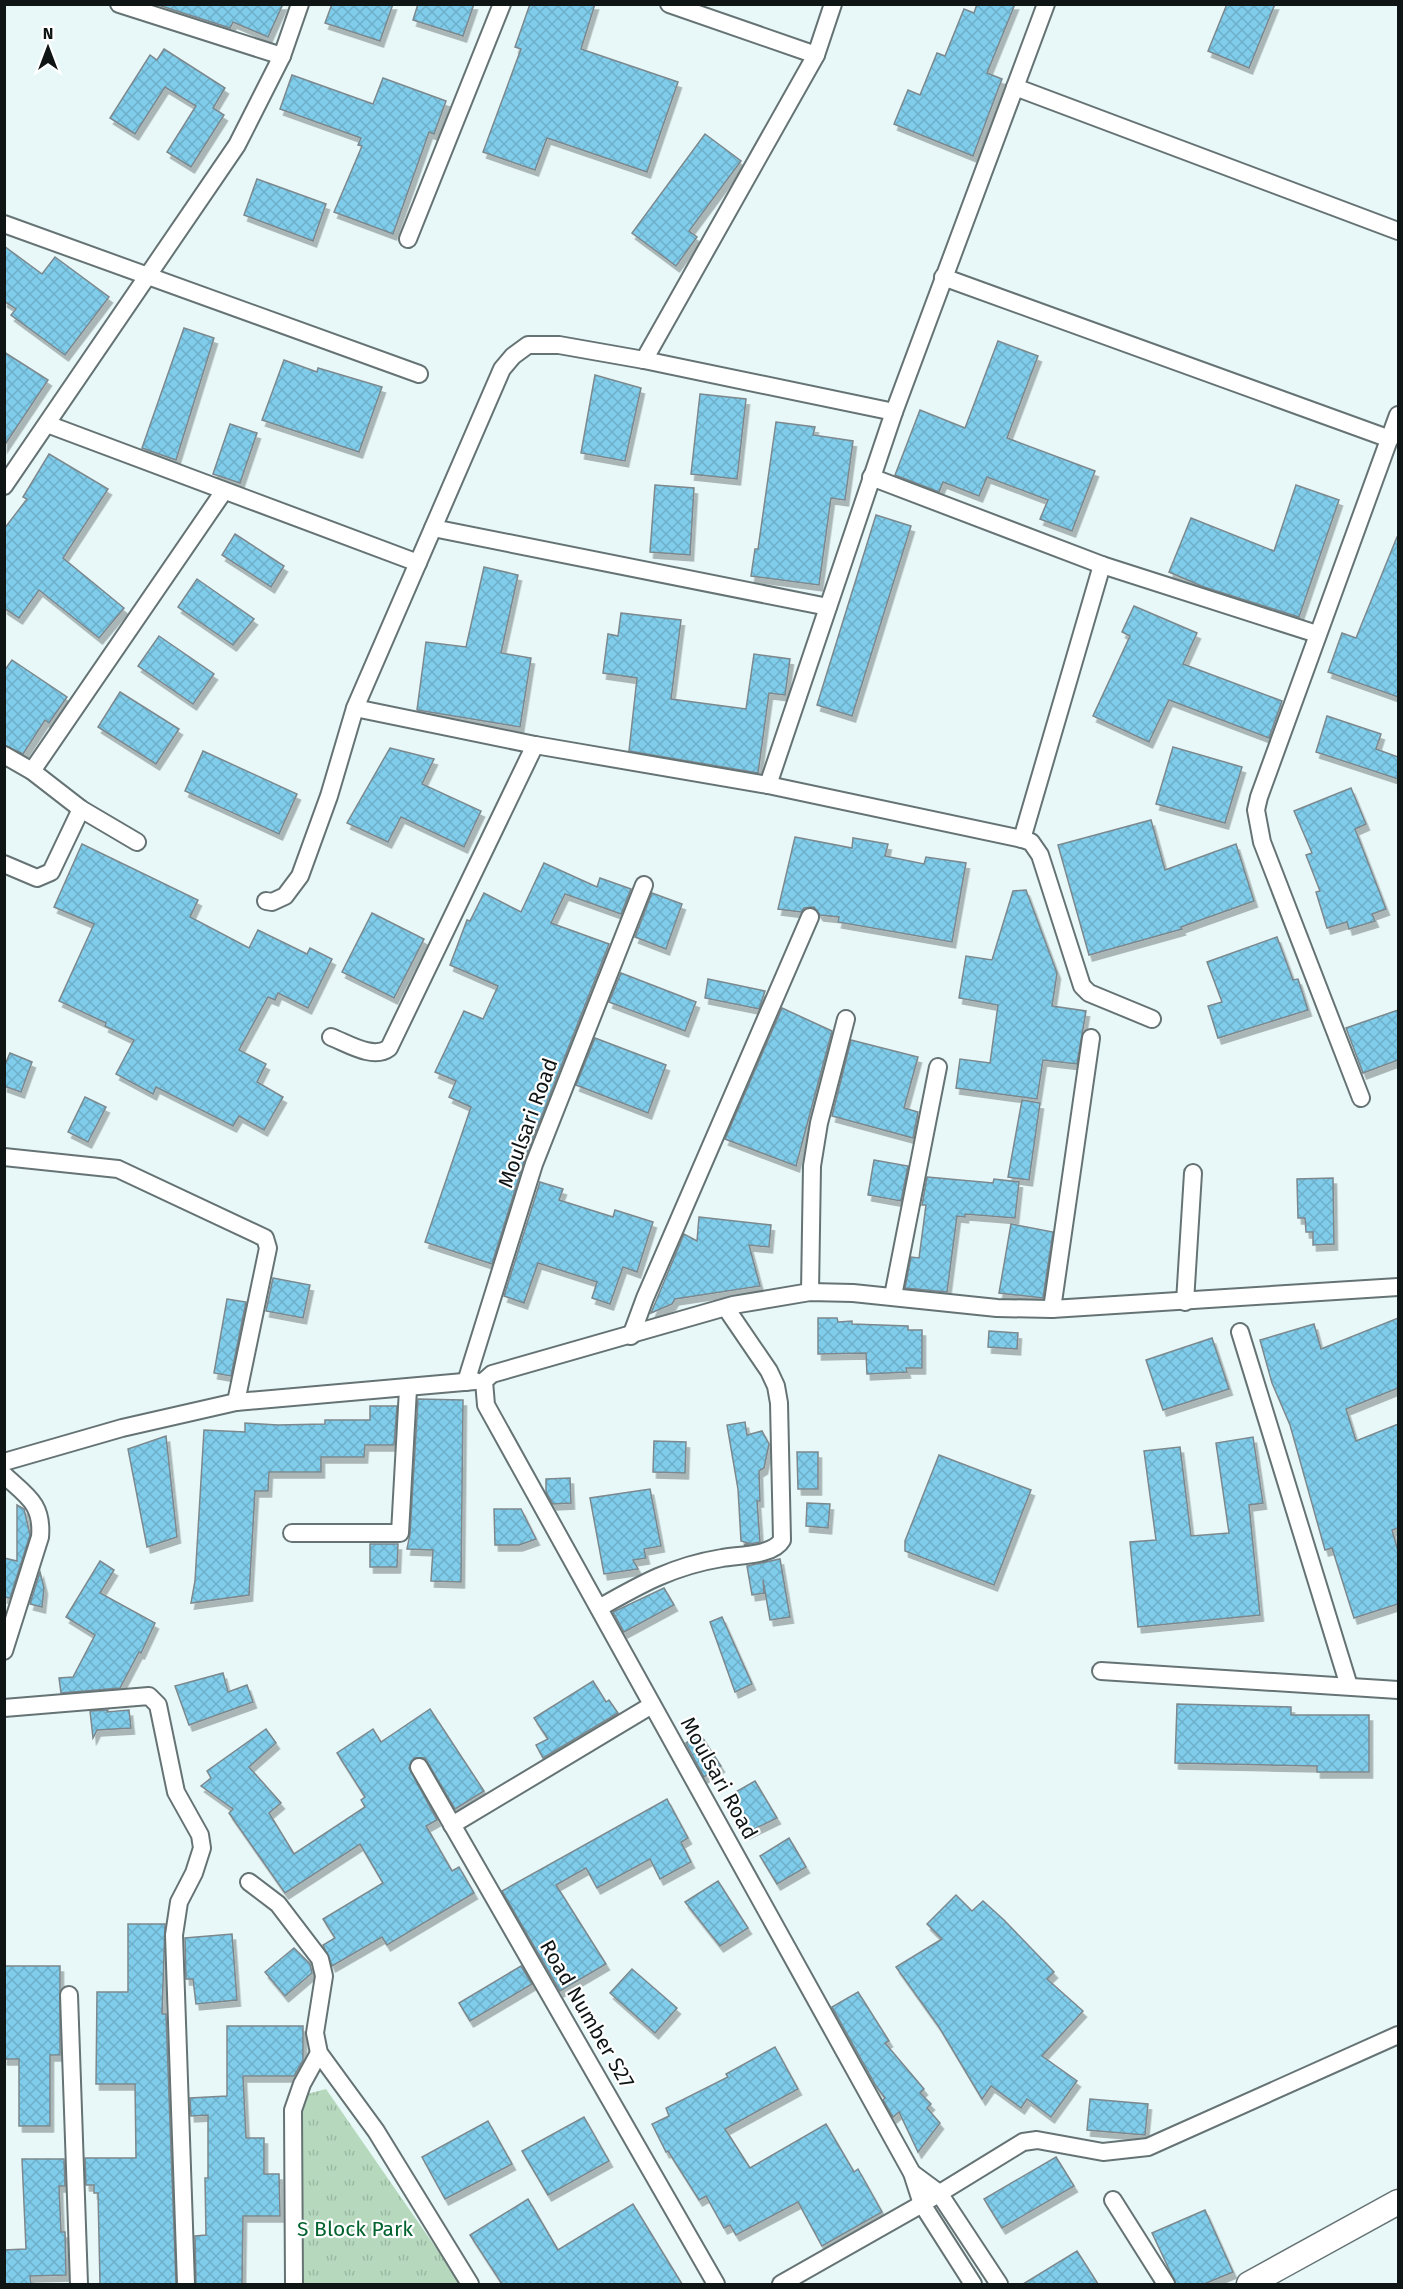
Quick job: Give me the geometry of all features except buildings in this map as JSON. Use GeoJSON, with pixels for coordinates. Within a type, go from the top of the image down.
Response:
{"type":"FeatureCollection","features":[{"type":"Feature","properties":{"kind":"street"},"geometry":{"type":"LineString","coordinates":[[119,4],[282,56]]}},
{"type":"Feature","properties":{"kind":"street"},"geometry":{"type":"LineString","coordinates":[[4,486],[237,145],[282,56],[300,4]]}},
{"type":"Feature","properties":{"kind":"street"},"geometry":{"type":"LineString","coordinates":[[408,238],[502,4]]}},
{"type":"Feature","properties":{"kind":"street"},"geometry":{"type":"LineString","coordinates":[[669,4],[816,55]]}},
{"type":"Feature","properties":{"kind":"street"},"geometry":{"type":"LineString","coordinates":[[644,360],[816,55],[833,4]]}},
{"type":"Feature","properties":{"kind":"street"},"geometry":{"type":"LineString","coordinates":[[768,785],[894,412],[1046,4]]}},
{"type":"Feature","properties":{"kind":"street"},"geometry":{"type":"LineString","coordinates":[[1015,87],[1398,231]]}},
{"type":"Feature","properties":{"kind":"street"},"geometry":{"type":"LineString","coordinates":[[4,224],[419,374]]}},
{"type":"Feature","properties":{"kind":"street"},"geometry":{"type":"LineString","coordinates":[[943,277],[1390,439]]}},
{"type":"Feature","properties":{"kind":"street"},"geometry":{"type":"LineString","coordinates":[[266,901],[280,900],[291,890],[300,876],[329,796],[355,708],[502,369],[513,356],[528,345],[542,343],[644,360],[894,412]]}},
{"type":"Feature","properties":{"kind":"street"},"geometry":{"type":"LineString","coordinates":[[1361,1098],[1262,842],[1256,810],[1317,634],[1398,415]]}},
{"type":"Feature","properties":{"kind":"street"},"geometry":{"type":"LineString","coordinates":[[47,424],[418,563]]}},
{"type":"Feature","properties":{"kind":"street"},"geometry":{"type":"LineString","coordinates":[[871,477],[1102,565],[1317,634]]}},
{"type":"Feature","properties":{"kind":"street"},"geometry":{"type":"LineString","coordinates":[[32,771],[224,491]]}},
{"type":"Feature","properties":{"kind":"street"},"geometry":{"type":"LineString","coordinates":[[433,528],[828,607]]}},
{"type":"Feature","properties":{"kind":"street"},"geometry":{"type":"LineString","coordinates":[[1022,839],[1102,565]]}},
{"type":"Feature","properties":{"kind":"street"},"geometry":{"type":"LineString","coordinates":[[355,708],[535,745],[768,785],[1031,842],[1040,855],[1082,986],[1089,993],[1152,1019]]}},
{"type":"Feature","properties":{"kind":"street"},"geometry":{"type":"LineString","coordinates":[[331,1036],[372,1053],[380,1053],[389,1048],[535,745]]}},
{"type":"Feature","properties":{"kind":"street"},"geometry":{"type":"LineString","coordinates":[[4,755],[32,771],[81,809],[137,842]]}},
{"type":"Feature","properties":{"kind":"street"},"geometry":{"type":"LineString","coordinates":[[4,864],[37,878],[51,872],[81,809]]}},
{"type":"Feature","properties":{"kind":"street","name":"Moulsari Road"},"geometry":{"type":"LineString","coordinates":[[466,1382],[534,1164],[644,885]]}},
{"type":"Feature","properties":{"kind":"street"},"geometry":{"type":"LineString","coordinates":[[631,1336],[645,1298],[810,917]]}},
{"type":"Feature","properties":{"kind":"street"},"geometry":{"type":"LineString","coordinates":[[810,1292],[812,1166],[819,1123],[846,1019]]}},
{"type":"Feature","properties":{"kind":"street"},"geometry":{"type":"LineString","coordinates":[[1052,1309],[1091,1038]]}},
{"type":"Feature","properties":{"kind":"street"},"geometry":{"type":"LineString","coordinates":[[893,1296],[938,1067]]}},
{"type":"Feature","properties":{"kind":"street"},"geometry":{"type":"LineString","coordinates":[[4,1157],[118,1169],[265,1238],[268,1248],[236,1402]]}},
{"type":"Feature","properties":{"kind":"street"},"geometry":{"type":"LineString","coordinates":[[1185,1302],[1192,1173]]}},
{"type":"Feature","properties":{"kind":"street"},"geometry":{"type":"LineString","coordinates":[[4,1462],[122,1428],[236,1402],[408,1389],[484,1380],[492,1374],[754,1300],[810,1292],[893,1296],[997,1308],[1052,1309],[1398,1287]]}},
{"type":"Feature","properties":{"kind":"street"},"geometry":{"type":"LineString","coordinates":[[599,1608],[673,1569],[758,1552],[776,1547],[782,1540],[779,1403],[776,1386],[726,1308]]}},
{"type":"Feature","properties":{"kind":"street"},"geometry":{"type":"LineString","coordinates":[[1240,1332],[1349,1686]]}},
{"type":"Feature","properties":{"kind":"street","name":"Moulsari Road"},"geometry":{"type":"LineString","coordinates":[[484,1380],[486,1405],[912,2173],[922,2204],[973,2284]]}},
{"type":"Feature","properties":{"kind":"street"},"geometry":{"type":"LineString","coordinates":[[292,1533],[400,1533],[408,1389]]}},
{"type":"Feature","properties":{"kind":"street"},"geometry":{"type":"LineString","coordinates":[[4,1476],[36,1505],[41,1515],[40,1537],[4,1651]]}},
{"type":"Feature","properties":{"kind":"street"},"geometry":{"type":"LineString","coordinates":[[1101,1671],[1398,1690]]}},
{"type":"Feature","properties":{"kind":"street"},"geometry":{"type":"LineString","coordinates":[[4,1708],[149,1696],[158,1705],[176,1792],[200,1835],[201,1855],[179,1902],[174,1935],[186,2284]]}},
{"type":"Feature","properties":{"kind":"street"},"geometry":{"type":"LineString","coordinates":[[452,1825],[652,1705]]}},
{"type":"Feature","properties":{"kind":"street","name":"Road Number S27"},"geometry":{"type":"LineString","coordinates":[[419,1767],[716,2284]]}},
{"type":"Feature","properties":{"kind":"street"},"geometry":{"type":"LineString","coordinates":[[249,1882],[278,1904],[320,1959],[324,1976],[315,2032],[319,2053],[376,2131],[470,2284]]}},
{"type":"Feature","properties":{"kind":"street"},"geometry":{"type":"LineString","coordinates":[[69,1995],[79,2284]]}},
{"type":"Feature","properties":{"kind":"street"},"geometry":{"type":"LineString","coordinates":[[781,2284],[922,2204],[1023,2142],[1037,2140],[1103,2152],[1148,2147],[1398,2035]]}},
{"type":"Feature","properties":{"kind":"street"},"geometry":{"type":"LineString","coordinates":[[294,2284],[293,2110],[302,2084],[319,2053]]}},
{"type":"Feature","properties":{"kind":"street","name":"Moulsari Road"},"geometry":{"type":"LineString","coordinates":[[912,2173],[939,2193],[999,2284]]}},
{"type":"Feature","properties":{"kind":"street"},"geometry":{"type":"LineString","coordinates":[[1113,2200],[1166,2284]]}},
{"type":"Feature","properties":{"kind":"street"},"geometry":{"type":"LineString","coordinates":[[1251,2284],[1398,2202]]}},
{"type":"Feature","properties":{"kind":"green space","name":"S Block Park"},"geometry":{"type":"Polygon","coordinates":[[[326,2089],[461,2284],[301,2284],[296,2097],[326,2089]]]}}]}
